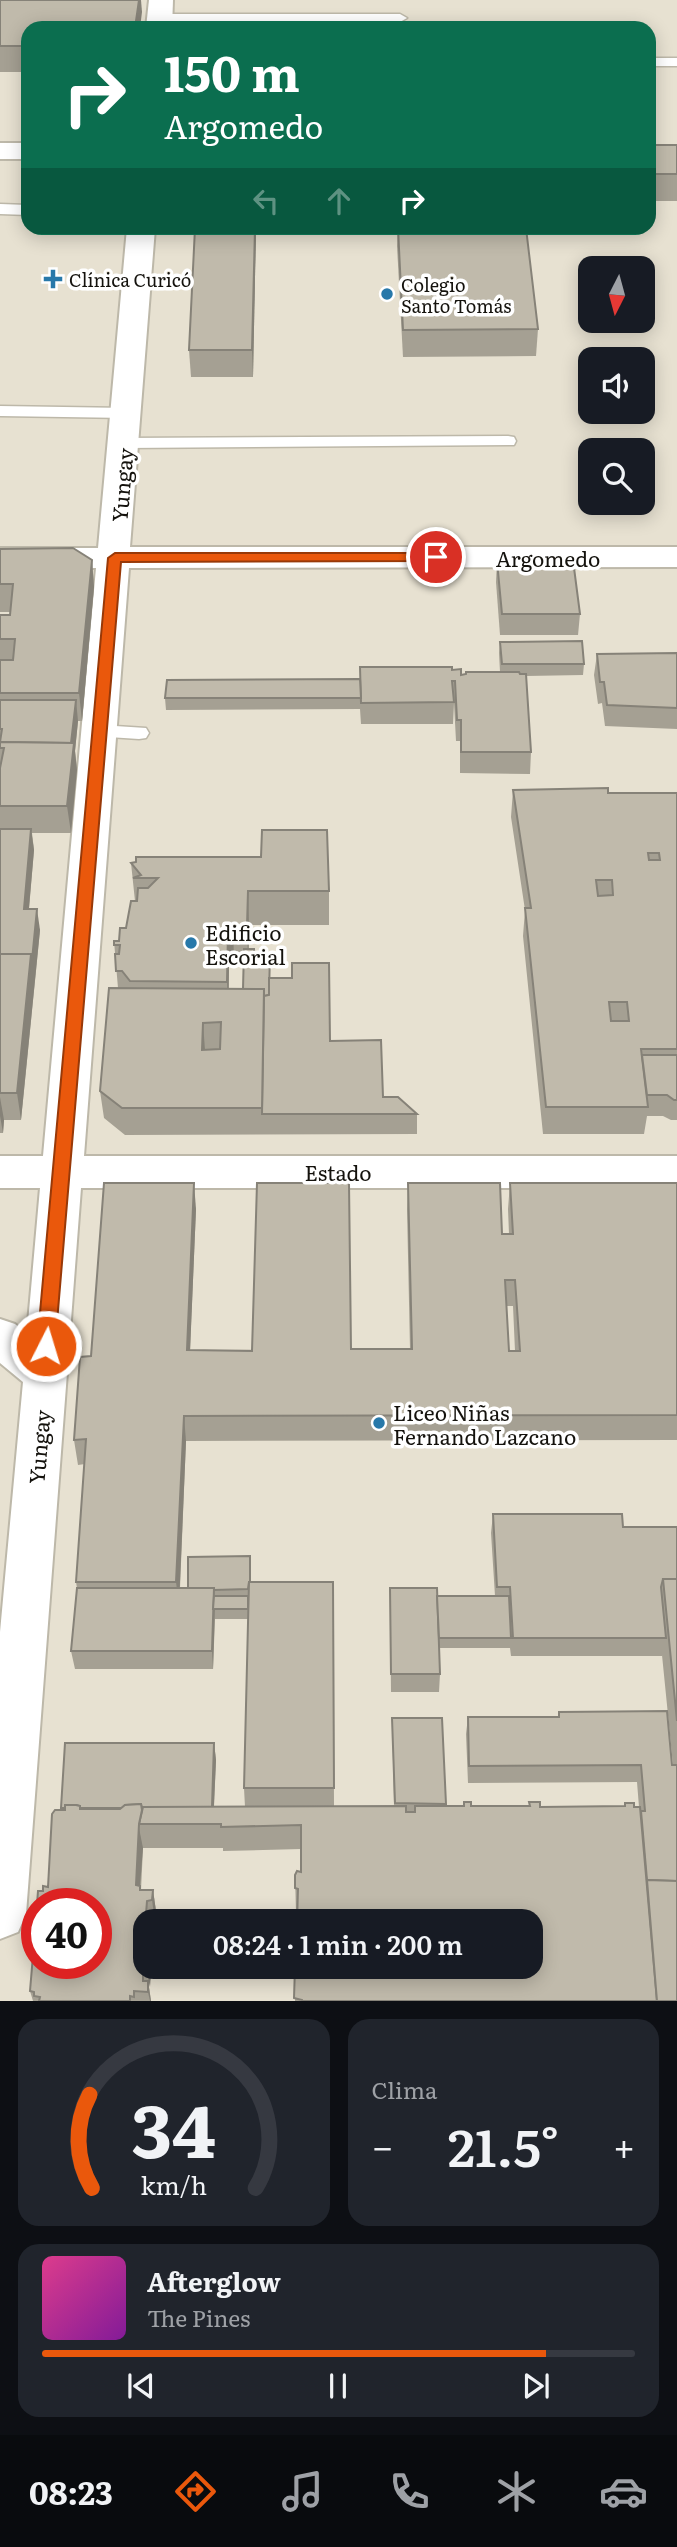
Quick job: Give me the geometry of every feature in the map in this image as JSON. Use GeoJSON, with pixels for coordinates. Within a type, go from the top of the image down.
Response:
{"type":"FeatureCollection","features":[{"type":"Feature","properties":{"kind":"street"},"geometry":{"type":"LineString","coordinates":[[0,151],[21,151]]}},
{"type":"Feature","properties":{"kind":"street","name":"Yungay"},"geometry":{"type":"LineString","coordinates":[[0,1914],[3,1838],[63,1171],[140,235]]}},
{"type":"Feature","properties":{"kind":"street","name":"Argomedo"},"geometry":{"type":"LineString","coordinates":[[0,558],[677,557]]}},
{"type":"Feature","properties":{"kind":"street","name":"Estado"},"geometry":{"type":"LineString","coordinates":[[0,1172],[677,1172]]}},
{"type":"Feature","properties":{"kind":"street"},"geometry":{"type":"LineString","coordinates":[[0,1337],[44,1374]]}},
{"type":"Feature","properties":{"kind":"lane"},"geometry":{"type":"LineString","coordinates":[[160,15],[400,18]]}},
{"type":"Feature","properties":{"kind":"lane"},"geometry":{"type":"LineString","coordinates":[[656,62],[677,62]]}},
{"type":"Feature","properties":{"kind":"lane"},"geometry":{"type":"LineString","coordinates":[[0,209],[21,210]]}},
{"type":"Feature","properties":{"kind":"lane"},"geometry":{"type":"LineString","coordinates":[[0,411],[126,428],[508,441]]}},
{"type":"Feature","properties":{"kind":"lane"},"geometry":{"type":"LineString","coordinates":[[100,731],[139,733]]}},
{"type":"Feature","properties":{"kind":"building"},"geometry":{"type":"Polygon","coordinates":[[[0,0],[139,0],[136,21],[21,21],[21,46],[0,46],[0,0]]]}},
{"type":"Feature","properties":{"kind":"building"},"geometry":{"type":"Polygon","coordinates":[[[656,145],[677,145],[677,174],[656,174],[656,145]]]}},
{"type":"Feature","properties":{"kind":"building"},"geometry":{"type":"Polygon","coordinates":[[[195,235],[255,235],[252,350],[189,350],[195,235]]]}},
{"type":"Feature","properties":{"kind":"building"},"geometry":{"type":"Polygon","coordinates":[[[398,235],[527,235],[538,329],[403,330],[398,235]]]}},
{"type":"Feature","properties":{"kind":"building"},"geometry":{"type":"Polygon","coordinates":[[[73,548],[92,560],[79,693],[0,693],[0,660],[13,660],[15,639],[0,639],[0,615],[10,615],[13,584],[0,584],[0,549],[73,548]]]}},
{"type":"Feature","properties":{"kind":"building"},"geometry":{"type":"Polygon","coordinates":[[[573,560],[580,614],[502,614],[497,561],[573,560]]]}},
{"type":"Feature","properties":{"kind":"building"},"geometry":{"type":"Polygon","coordinates":[[[582,641],[584,664],[502,664],[500,642],[582,641]]]}},
{"type":"Feature","properties":{"kind":"building"},"geometry":{"type":"Polygon","coordinates":[[[677,653],[677,708],[607,705],[604,682],[600,682],[597,654],[677,653]]]}},
{"type":"Feature","properties":{"kind":"building"},"geometry":{"type":"Polygon","coordinates":[[[360,667],[452,667],[452,670],[461,669],[461,675],[466,672],[526,674],[531,752],[461,752],[461,720],[457,720],[455,681],[452,681],[454,702],[361,703],[360,667]]]}},
{"type":"Feature","properties":{"kind":"building"},"geometry":{"type":"Polygon","coordinates":[[[360,679],[361,698],[165,698],[167,680],[360,679]]]}},
{"type":"Feature","properties":{"kind":"building"},"geometry":{"type":"Polygon","coordinates":[[[0,700],[76,700],[71,743],[0,742],[0,700]]]}},
{"type":"Feature","properties":{"kind":"building"},"geometry":{"type":"Polygon","coordinates":[[[0,742],[74,743],[67,806],[0,806],[0,768],[4,748],[0,748],[0,742]]]}},
{"type":"Feature","properties":{"kind":"building"},"geometry":{"type":"Polygon","coordinates":[[[608,788],[608,793],[677,793],[677,1049],[641,1049],[648,1107],[546,1107],[525,908],[531,908],[513,790],[608,788]],[[648,853],[649,860],[660,860],[659,853],[648,853]],[[596,880],[598,896],[613,895],[612,880],[596,880]],[[609,1002],[611,1021],[629,1021],[627,1002],[609,1002]]]}},
{"type":"Feature","properties":{"kind":"building"},"geometry":{"type":"Polygon","coordinates":[[[0,829],[31,829],[24,909],[37,909],[32,960],[31,954],[0,954],[0,829]]]}},
{"type":"Feature","properties":{"kind":"building"},"geometry":{"type":"Polygon","coordinates":[[[262,830],[327,830],[329,891],[248,891],[247,926],[233,926],[228,931],[227,982],[130,981],[122,971],[116,971],[115,954],[119,954],[120,945],[114,945],[114,941],[119,941],[120,928],[126,928],[131,901],[137,901],[138,888],[148,888],[158,878],[133,878],[141,875],[131,863],[136,862],[136,857],[261,857],[262,830]]]}},
{"type":"Feature","properties":{"kind":"building"},"geometry":{"type":"Polygon","coordinates":[[[244,949],[254,949],[254,953],[270,953],[269,995],[264,996],[264,989],[243,989],[244,949]]]}},
{"type":"Feature","properties":{"kind":"building"},"geometry":{"type":"Polygon","coordinates":[[[0,954],[31,954],[17,1093],[0,1093],[0,954]]]}},
{"type":"Feature","properties":{"kind":"building"},"geometry":{"type":"Polygon","coordinates":[[[292,963],[329,963],[330,1041],[381,1040],[383,1097],[398,1097],[417,1114],[262,1114],[264,996],[269,995],[269,978],[292,978],[292,963]]]}},
{"type":"Feature","properties":{"kind":"building"},"geometry":{"type":"Polygon","coordinates":[[[109,988],[264,989],[262,1108],[122,1108],[100,1091],[109,988]],[[221,1022],[203,1023],[202,1050],[220,1049],[221,1022]]]}},
{"type":"Feature","properties":{"kind":"building"},"geometry":{"type":"Polygon","coordinates":[[[642,1055],[677,1055],[677,1100],[667,1095],[647,1095],[642,1055]]]}},
{"type":"Feature","properties":{"kind":"building"},"geometry":{"type":"Polygon","coordinates":[[[104,1183],[194,1183],[187,1350],[252,1351],[257,1183],[349,1183],[351,1349],[412,1349],[408,1183],[500,1183],[502,1234],[513,1234],[510,1183],[677,1183],[677,1415],[184,1416],[176,1582],[76,1582],[86,1439],[74,1440],[80,1357],[91,1356],[104,1183]],[[505,1280],[509,1351],[520,1351],[515,1280],[505,1280]]]}},
{"type":"Feature","properties":{"kind":"building"},"geometry":{"type":"Polygon","coordinates":[[[493,1514],[622,1514],[623,1527],[677,1527],[677,1579],[663,1579],[661,1587],[666,1638],[513,1638],[510,1587],[497,1587],[493,1514]]]}},
{"type":"Feature","properties":{"kind":"building"},"geometry":{"type":"Polygon","coordinates":[[[250,1556],[248,1589],[188,1588],[188,1557],[250,1556]]]}},
{"type":"Feature","properties":{"kind":"building"},"geometry":{"type":"Polygon","coordinates":[[[663,1579],[677,1579],[677,1721],[663,1579]]]}},
{"type":"Feature","properties":{"kind":"building"},"geometry":{"type":"Polygon","coordinates":[[[249,1582],[333,1582],[334,1788],[244,1788],[249,1582]]]}},
{"type":"Feature","properties":{"kind":"building"},"geometry":{"type":"Polygon","coordinates":[[[77,1588],[214,1588],[212,1651],[71,1651],[77,1588]]]}},
{"type":"Feature","properties":{"kind":"building"},"geometry":{"type":"Polygon","coordinates":[[[390,1588],[437,1588],[440,1674],[391,1674],[390,1588]]]}},
{"type":"Feature","properties":{"kind":"building"},"geometry":{"type":"Polygon","coordinates":[[[214,1596],[248,1596],[248,1609],[213,1609],[214,1596]]]}},
{"type":"Feature","properties":{"kind":"building"},"geometry":{"type":"Polygon","coordinates":[[[437,1596],[509,1596],[511,1638],[439,1638],[437,1596]]]}},
{"type":"Feature","properties":{"kind":"building"},"geometry":{"type":"Polygon","coordinates":[[[667,1711],[672,1765],[677,1765],[677,1881],[647,1880],[641,1811],[645,1811],[641,1765],[469,1766],[468,1717],[559,1717],[559,1712],[667,1711]]]}},
{"type":"Feature","properties":{"kind":"building"},"geometry":{"type":"Polygon","coordinates":[[[392,1718],[442,1718],[446,1804],[395,1803],[392,1718]]]}},
{"type":"Feature","properties":{"kind":"building"},"geometry":{"type":"Polygon","coordinates":[[[65,1743],[214,1743],[212,1807],[142,1808],[141,1804],[125,1805],[122,1808],[80,1808],[76,1805],[65,1805],[65,1808],[61,1808],[65,1743]]]}},
{"type":"Feature","properties":{"kind":"building"},"geometry":{"type":"Polygon","coordinates":[[[464,1802],[471,1802],[471,1806],[530,1806],[529,1802],[540,1802],[540,1807],[625,1806],[625,1803],[634,1803],[634,1807],[640,1807],[657,2001],[302,2001],[294,1998],[295,1979],[543,1979],[543,1909],[297,1909],[295,1875],[297,1871],[301,1872],[301,1825],[221,1827],[221,1824],[139,1824],[143,1807],[406,1806],[406,1812],[415,1812],[415,1806],[464,1806],[464,1802]]]}},
{"type":"Feature","properties":{"kind":"building"},"geometry":{"type":"Polygon","coordinates":[[[141,1804],[136,1885],[140,1886],[140,1890],[153,1890],[152,1900],[147,1901],[146,1909],[133,1909],[133,1979],[148,1981],[148,1992],[134,1991],[134,1997],[130,1996],[130,2001],[39,2001],[40,1997],[34,1996],[34,1992],[30,1991],[31,1979],[112,1979],[112,1888],[43,1888],[48,1887],[52,1814],[55,1810],[65,1810],[65,1805],[80,1806],[80,1809],[120,1809],[125,1805],[141,1804]]]}},
{"type":"Feature","properties":{"kind":"building"},"geometry":{"type":"Polygon","coordinates":[[[647,1880],[677,1881],[677,2001],[657,2001],[647,1880]]]}},
{"type":"Feature","properties":{"kind":"place","name":"Clínica Curicó"},"geometry":{"type":"Point","coordinates":[53,279]}},
{"type":"Feature","properties":{"kind":"place","name":"Colegio Santo Tomás"},"geometry":{"type":"Point","coordinates":[387,294]}},
{"type":"Feature","properties":{"kind":"place","name":"Edificio Escorial"},"geometry":{"type":"Point","coordinates":[191,943]}},
{"type":"Feature","properties":{"kind":"place","name":"Liceo Niñas Fernando Lazcano"},"geometry":{"type":"Point","coordinates":[379,1423]}},
{"type":"Feature","properties":{"kind":"route"},"geometry":{"type":"LineString","coordinates":[[46,1346],[115,558],[436,557]]}}]}
